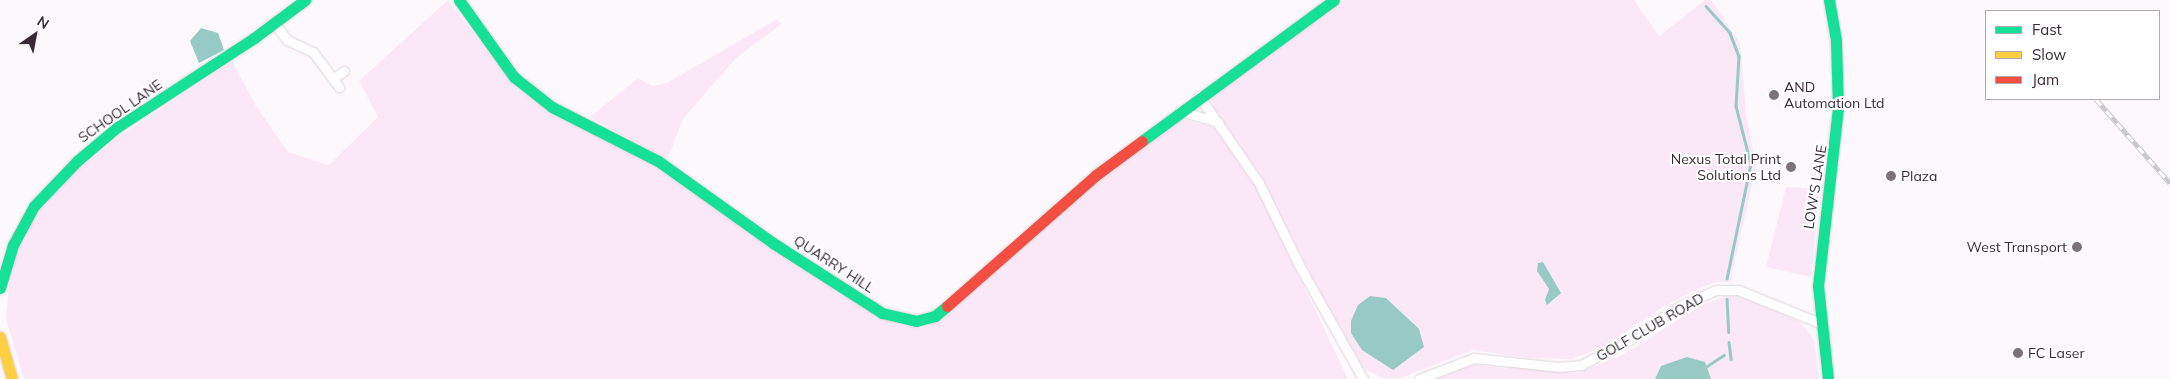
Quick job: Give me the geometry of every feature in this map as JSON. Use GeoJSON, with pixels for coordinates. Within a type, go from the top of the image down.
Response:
{"type":"FeatureCollection","features":[{"type":"Feature","properties":{"kind":"street","name":"SCHOOL LANE"},"geometry":{"type":"LineString","coordinates":[[0,288],[13,245],[34,206],[77,160],[116,128],[275,24],[305,0]]}},
{"type":"Feature","properties":{"kind":"street","name":"QUARRY HILL"},"geometry":{"type":"LineString","coordinates":[[460,0],[514,77],[536,95],[658,161],[831,281],[882,313],[903,320],[927,318],[945,308],[1096,175],[1199,96],[1334,0]]}},
{"type":"Feature","properties":{"kind":"street","name":"LOW'S LANE"},"geometry":{"type":"LineString","coordinates":[[1828,379],[1820,323],[1821,248],[1837,140],[1838,108],[1836,40],[1829,0]]}},
{"type":"Feature","properties":{"kind":"street"},"geometry":{"type":"LineString","coordinates":[[275,24],[288,40],[313,52],[339,87]]}},
{"type":"Feature","properties":{"kind":"street"},"geometry":{"type":"LineString","coordinates":[[333,78],[344,71]]}},
{"type":"Feature","properties":{"kind":"street"},"geometry":{"type":"LineString","coordinates":[[1199,96],[1219,122],[1259,183],[1299,265],[1363,379]]}},
{"type":"Feature","properties":{"kind":"street"},"geometry":{"type":"LineString","coordinates":[[1180,111],[1219,122]]}},
{"type":"Feature","properties":{"kind":"street","name":"GOLF CLUB ROAD"},"geometry":{"type":"LineString","coordinates":[[1419,379],[1474,358],[1559,367],[1581,365],[1629,340],[1680,306],[1716,290],[1738,290],[1820,323]]}},
{"type":"Feature","properties":{"kind":"street"},"geometry":{"type":"LineString","coordinates":[[0,337],[12,379]]}},
{"type":"Feature","properties":{"kind":"shaded area"},"geometry":{"type":"Polygon","coordinates":[[[448,0],[518,90],[557,115],[603,136],[648,162],[836,291],[898,325],[922,328],[941,319],[1099,182],[1181,119],[1214,127],[1258,190],[1348,379],[24,379],[6,319],[10,275],[24,234],[42,207],[67,179],[116,139],[232,61],[256,106],[288,152],[329,165],[378,117],[359,81],[448,0]]]}},
{"type":"Feature","properties":{"kind":"shaded area"},"geometry":{"type":"Polygon","coordinates":[[[1344,0],[1634,0],[1659,36],[1705,0],[1711,0],[1740,43],[1746,114],[1756,167],[1730,282],[1715,282],[1694,291],[1663,307],[1601,348],[1572,359],[1529,358],[1473,350],[1398,379],[1382,378],[1363,368],[1326,304],[1259,173],[1212,105],[1210,97],[1344,0]]]}},
{"type":"Feature","properties":{"kind":"shaded area"},"geometry":{"type":"Polygon","coordinates":[[[777,19],[782,24],[737,57],[683,119],[667,160],[590,117],[638,78],[652,86],[667,83],[777,19]]]}},
{"type":"Feature","properties":{"kind":"shaded area"},"geometry":{"type":"Polygon","coordinates":[[[201,28],[218,33],[224,50],[199,63],[190,41],[201,28]]]}},
{"type":"Feature","properties":{"kind":"shaded area"},"geometry":{"type":"Polygon","coordinates":[[[1786,187],[1820,189],[1811,277],[1766,267],[1786,187]]]}},
{"type":"Feature","properties":{"kind":"shaded area"},"geometry":{"type":"Polygon","coordinates":[[[1543,262],[1561,293],[1547,305],[1545,300],[1549,289],[1537,271],[1538,263],[1543,262]]]}},
{"type":"Feature","properties":{"kind":"shaded area"},"geometry":{"type":"Polygon","coordinates":[[[1730,295],[1763,305],[1801,323],[1814,339],[1819,379],[1435,379],[1470,364],[1508,369],[1509,362],[1549,371],[1579,373],[1626,353],[1703,304],[1730,295]]]}},
{"type":"Feature","properties":{"kind":"shaded area"},"geometry":{"type":"Polygon","coordinates":[[[1370,296],[1386,298],[1419,329],[1424,347],[1393,370],[1362,350],[1351,333],[1351,321],[1358,305],[1370,296]]]}},
{"type":"Feature","properties":{"kind":"shaded area"},"geometry":{"type":"Polygon","coordinates":[[[1687,357],[1705,362],[1711,379],[1655,379],[1661,366],[1687,357]]]}},
{"type":"Feature","properties":{"kind":"waterway"},"geometry":{"type":"LineString","coordinates":[[1706,6],[1730,33],[1739,56],[1736,106],[1751,164],[1727,279]]}},
{"type":"Feature","properties":{"kind":"waterway"},"geometry":{"type":"LineString","coordinates":[[1727,299],[1729,332]]}},
{"type":"Feature","properties":{"kind":"waterway"},"geometry":{"type":"LineString","coordinates":[[1729,342],[1731,359]]}},
{"type":"Feature","properties":{"kind":"waterway"},"geometry":{"type":"LineString","coordinates":[[1707,366],[1724,355]]}},
{"type":"Feature","properties":{"kind":"railway"},"geometry":{"type":"LineString","coordinates":[[2097,100],[2170,183]]}},
{"type":"Feature","properties":{"kind":"traffic: fast"},"geometry":{"type":"LineString","coordinates":[[0,288],[13,245],[34,206],[77,161],[116,128],[254,38],[305,0]]}},
{"type":"Feature","properties":{"kind":"traffic: fast"},"geometry":{"type":"LineString","coordinates":[[459,0],[514,77],[552,107],[658,161],[773,243],[882,313],[916,321],[935,316],[947,306]]}},
{"type":"Feature","properties":{"kind":"traffic: fast"},"geometry":{"type":"LineString","coordinates":[[1142,141],[1334,0]]}},
{"type":"Feature","properties":{"kind":"traffic: fast"},"geometry":{"type":"LineString","coordinates":[[1828,379],[1818,286],[1838,108],[1836,40],[1829,0]]}},
{"type":"Feature","properties":{"kind":"traffic: slow"},"geometry":{"type":"LineString","coordinates":[[0,337],[12,379]]}},
{"type":"Feature","properties":{"kind":"traffic: jam"},"geometry":{"type":"LineString","coordinates":[[947,306],[1096,175],[1142,141]]}},
{"type":"Feature","properties":{"kind":"place","name":"AND Automation Ltd"},"geometry":{"type":"Point","coordinates":[1774,95]}},
{"type":"Feature","properties":{"kind":"place","name":"Nexus Total Print Solutions Ltd"},"geometry":{"type":"Point","coordinates":[1791,167]}},
{"type":"Feature","properties":{"kind":"place","name":"Plaza"},"geometry":{"type":"Point","coordinates":[1891,176]}},
{"type":"Feature","properties":{"kind":"place","name":"West Transport"},"geometry":{"type":"Point","coordinates":[2077,247]}},
{"type":"Feature","properties":{"kind":"place","name":"FC Laser"},"geometry":{"type":"Point","coordinates":[2018,353]}}]}
